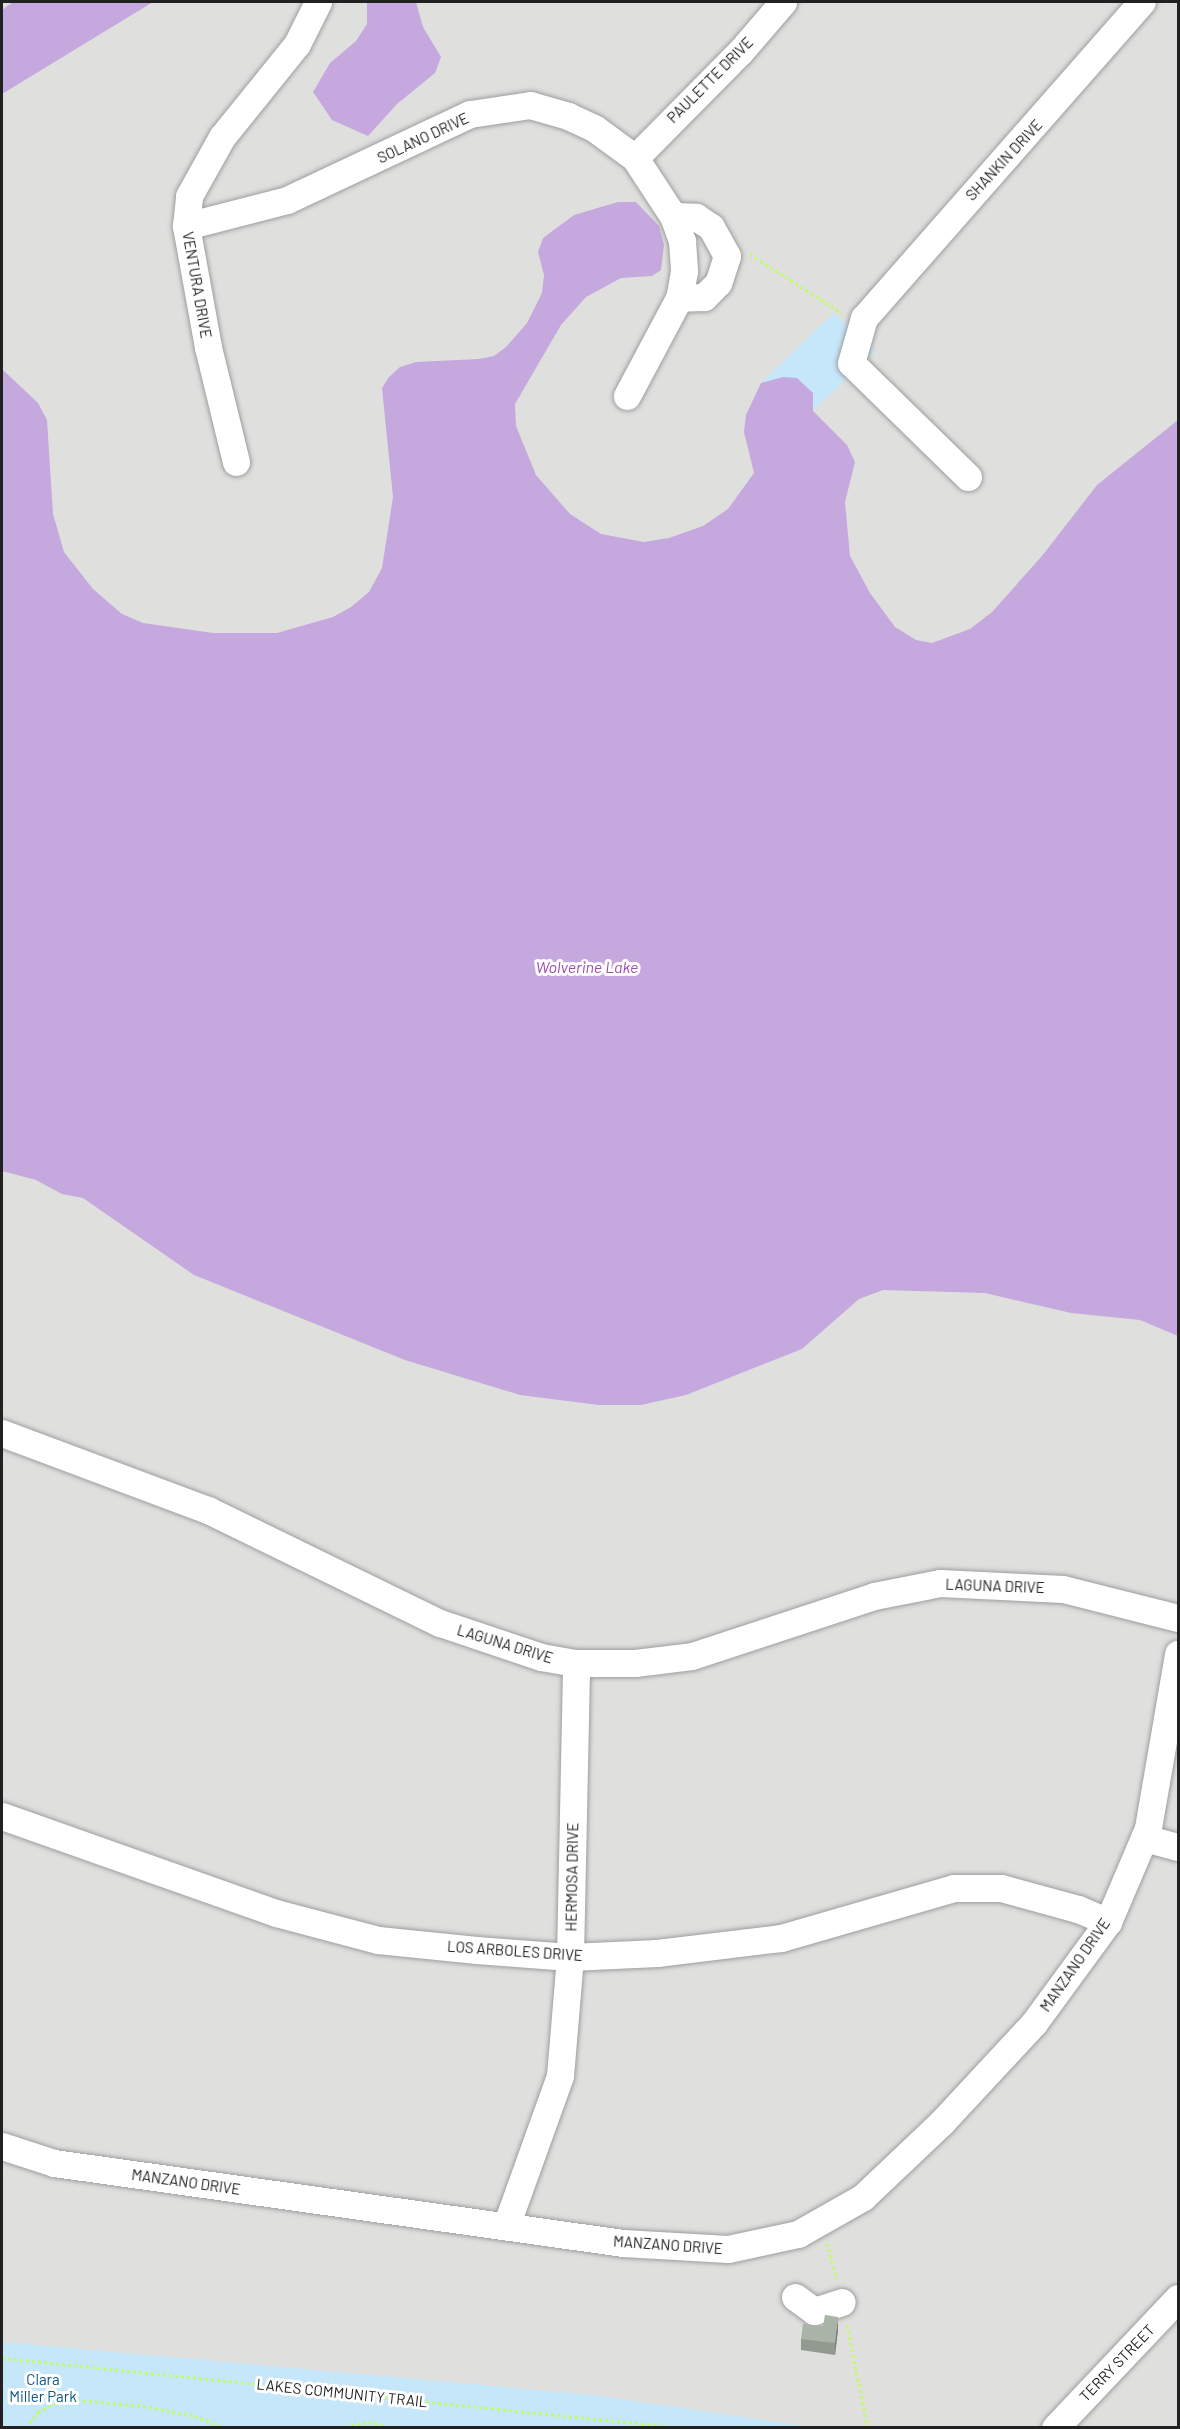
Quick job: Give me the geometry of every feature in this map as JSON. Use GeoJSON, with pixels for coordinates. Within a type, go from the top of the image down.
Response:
{"type":"FeatureCollection","features":[{"type":"Feature","properties":{"kind":"street","name":"VENTURA DRIVE"},"geometry":{"type":"LineString","coordinates":[[236,462],[208,347],[186,226],[189,196],[222,137],[297,44],[318,2]]}},
{"type":"Feature","properties":{"kind":"street","name":"PAULETTE DRIVE"},"geometry":{"type":"LineString","coordinates":[[635,158],[740,52],[783,2]]}},
{"type":"Feature","properties":{"kind":"street","name":"SHANKIN DRIVE"},"geometry":{"type":"LineString","coordinates":[[864,318],[1142,2]]}},
{"type":"Feature","properties":{"kind":"street","name":"SOLANO DRIVE"},"geometry":{"type":"LineString","coordinates":[[186,226],[287,200],[470,114],[530,105],[568,116],[594,128],[635,158],[673,216],[682,241],[684,271],[679,298],[658,343],[627,396]]}},
{"type":"Feature","properties":{"kind":"street"},"geometry":{"type":"LineString","coordinates":[[673,216],[696,217],[711,227],[727,256],[718,283],[704,297],[679,298]]}},
{"type":"Feature","properties":{"kind":"street"},"geometry":{"type":"LineString","coordinates":[[864,318],[851,363],[968,477]]}},
{"type":"Feature","properties":{"kind":"street","name":"LAGUNA DRIVE"},"geometry":{"type":"LineString","coordinates":[[2,1433],[208,1510],[440,1623],[541,1657],[576,1663],[635,1664],[692,1656],[874,1596],[940,1583],[1063,1589],[1179,1618]]}},
{"type":"Feature","properties":{"kind":"street","name":"MANZANO DRIVE"},"geometry":{"type":"LineString","coordinates":[[2,2146],[54,2163],[623,2243],[728,2249],[798,2234],[863,2197],[942,2122],[1034,2023],[1108,1922],[1144,1838],[1179,1654]]}},
{"type":"Feature","properties":{"kind":"street","name":"HERMOSA DRIVE"},"geometry":{"type":"LineString","coordinates":[[506,2226],[560,2076],[570,1957],[576,1663]]}},
{"type":"Feature","properties":{"kind":"street","name":"LOS ARBOLES DRIVE"},"geometry":{"type":"LineString","coordinates":[[2,1816],[276,1913],[378,1940],[570,1957],[657,1953],[781,1938],[954,1888],[1001,1888],[1078,1909],[1108,1922]]}},
{"type":"Feature","properties":{"kind":"street"},"geometry":{"type":"LineString","coordinates":[[1144,1838],[1179,1847]]}},
{"type":"Feature","properties":{"kind":"street","name":"TERRY STREET"},"geometry":{"type":"LineString","coordinates":[[1055,2427],[1179,2298]]}},
{"type":"Feature","properties":{"kind":"street"},"geometry":{"type":"LineString","coordinates":[[807,2313],[842,2302]]}},
{"type":"Feature","properties":{"kind":"path"},"geometry":{"type":"LineString","coordinates":[[741,249],[843,313],[864,318]]}},
{"type":"Feature","properties":{"kind":"path","name":"LAKES COMMUNITY TRAIL"},"geometry":{"type":"LineString","coordinates":[[2,2358],[683,2427]]}},
{"type":"Feature","properties":{"kind":"path"},"geometry":{"type":"LineString","coordinates":[[26,2427],[38,2412],[56,2403],[76,2400],[143,2406],[195,2416],[225,2427]]}},
{"type":"Feature","properties":{"kind":"path"},"geometry":{"type":"LineString","coordinates":[[340,2427],[369,2422],[393,2427]]}},
{"type":"Feature","properties":{"kind":"shaded area"},"geometry":{"type":"Polygon","coordinates":[[[2,2],[1178,2],[1178,726],[1044,840],[2,603],[2,2]]]}},
{"type":"Feature","properties":{"kind":"shaded area"},"geometry":{"type":"Polygon","coordinates":[[[2,883],[1178,1185],[1178,2427],[812,2428],[593,2395],[2,2342],[2,883]]]}},
{"type":"Feature","properties":{"kind":"green space"},"geometry":{"type":"Polygon","coordinates":[[[834,313],[875,351],[813,411],[813,393],[761,383],[834,313]]]}},
{"type":"Feature","properties":{"kind":"green space","name":"Clara Miller Park"},"geometry":{"type":"Polygon","coordinates":[[[2,2342],[593,2395],[812,2427],[2,2427],[2,2342]]]}},
{"type":"Feature","properties":{"kind":"water"},"geometry":{"type":"Polygon","coordinates":[[[13,2],[153,2],[2,94],[2,10],[13,2]]]}},
{"type":"Feature","properties":{"kind":"water"},"geometry":{"type":"Polygon","coordinates":[[[367,2],[416,2],[423,27],[441,57],[435,73],[397,104],[368,136],[332,120],[313,92],[330,63],[356,41],[367,24],[367,2]]]}},
{"type":"Feature","properties":{"kind":"water","name":"Wolverine Lake"},"geometry":{"type":"Polygon","coordinates":[[[618,202],[636,202],[659,226],[664,245],[661,270],[652,276],[621,278],[586,297],[561,325],[515,404],[516,426],[536,475],[570,514],[601,534],[644,542],[669,538],[703,526],[728,509],[754,473],[744,432],[746,415],[761,383],[783,377],[797,378],[813,393],[813,411],[847,445],[855,462],[845,502],[850,556],[870,593],[895,627],[916,640],[932,643],[970,629],[992,612],[1042,556],[1097,485],[1178,420],[1178,1336],[1140,1320],[1071,1313],[985,1293],[883,1290],[859,1299],[802,1349],[686,1395],[641,1405],[599,1405],[520,1395],[405,1360],[194,1275],[83,1198],[62,1194],[36,1180],[2,1171],[2,369],[38,403],[47,420],[53,514],[64,552],[93,589],[122,614],[143,623],[213,633],[277,633],[333,617],[351,607],[369,592],[382,568],[393,497],[382,388],[389,377],[400,367],[416,362],[479,359],[494,356],[506,347],[527,323],[542,293],[544,275],[538,252],[543,238],[574,215],[618,202]]]}},
{"type":"Feature","properties":{"kind":"building"},"geometry":{"type":"Polygon","coordinates":[[[825,2315],[838,2317],[835,2343],[801,2339],[803,2324],[823,2326],[825,2315]]]}}]}
